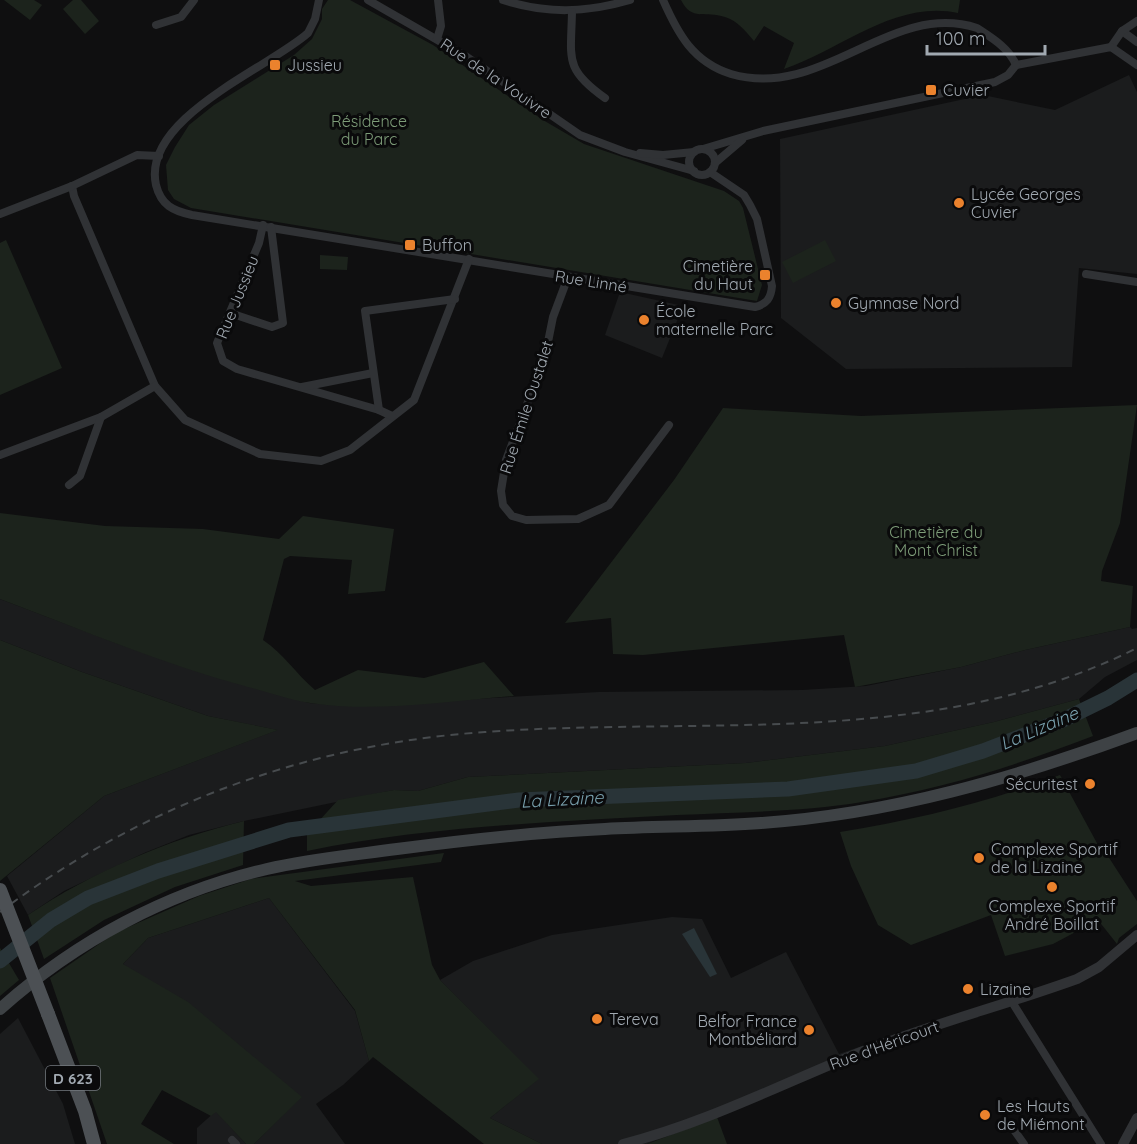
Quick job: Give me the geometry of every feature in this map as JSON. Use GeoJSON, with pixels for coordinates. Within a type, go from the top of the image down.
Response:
{"type":"FeatureCollection","features":[{"type":"Feature","properties":{"kind":"main road"},"geometry":{"type":"LineString","coordinates":[[0,1009],[39,976],[113,928],[173,899],[267,869],[334,857],[501,836],[615,828],[761,823],[878,809],[986,784],[1137,733]]}},
{"type":"Feature","properties":{"kind":"main road","name":"D 623"},"geometry":{"type":"LineString","coordinates":[[0,890],[85,1111],[94,1144]]}},
{"type":"Feature","properties":{"kind":"street"},"geometry":{"type":"LineString","coordinates":[[156,25],[181,17],[189,11],[194,0]]}},
{"type":"Feature","properties":{"kind":"street"},"geometry":{"type":"LineString","coordinates":[[0,214],[72,186],[137,155],[159,156],[184,120],[201,104],[297,43],[308,33],[315,19],[319,0]]}},
{"type":"Feature","properties":{"kind":"street","name":"Rue de la Vouivre"},"geometry":{"type":"LineString","coordinates":[[368,0],[437,39],[580,135],[625,152],[694,171]]}},
{"type":"Feature","properties":{"kind":"street"},"geometry":{"type":"LineString","coordinates":[[437,39],[441,26],[438,0]]}},
{"type":"Feature","properties":{"kind":"street"},"geometry":{"type":"LineString","coordinates":[[503,0],[528,8],[572,12],[630,0]]}},
{"type":"Feature","properties":{"kind":"street"},"geometry":{"type":"LineString","coordinates":[[663,0],[685,44],[700,58],[720,70],[750,79],[774,78],[802,69],[849,43]]}},
{"type":"Feature","properties":{"kind":"street"},"geometry":{"type":"LineString","coordinates":[[572,12],[572,63],[582,82],[605,98]]}},
{"type":"Feature","properties":{"kind":"street"},"geometry":{"type":"LineString","coordinates":[[935,14],[946,14],[973,25],[1008,52],[1016,65]]}},
{"type":"Feature","properties":{"kind":"street"},"geometry":{"type":"LineString","coordinates":[[748,135],[715,163],[710,172],[702,175],[694,171],[689,162],[694,152],[748,135],[995,82],[1008,75],[1016,65],[1111,47],[1122,31],[1137,21]]}},
{"type":"Feature","properties":{"kind":"street"},"geometry":{"type":"LineString","coordinates":[[1122,31],[1137,42]]}},
{"type":"Feature","properties":{"kind":"street"},"geometry":{"type":"LineString","coordinates":[[1111,47],[1137,65]]}},
{"type":"Feature","properties":{"kind":"street"},"geometry":{"type":"LineString","coordinates":[[703,149],[711,152],[715,163]]}},
{"type":"Feature","properties":{"kind":"street","name":"Rue de la Vouivre"},"geometry":{"type":"LineString","coordinates":[[625,152],[663,155],[694,152]]}},
{"type":"Feature","properties":{"kind":"street","name":"Rue Linné"},"geometry":{"type":"LineString","coordinates":[[159,156],[154,171],[159,193],[166,205],[175,211],[567,277],[755,307],[763,305],[772,295],[772,286],[757,219],[744,195],[710,172]]}},
{"type":"Feature","properties":{"kind":"street"},"geometry":{"type":"LineString","coordinates":[[72,186],[74,196],[155,386],[184,420],[260,454],[321,461],[350,450],[414,400],[469,259]]}},
{"type":"Feature","properties":{"kind":"street"},"geometry":{"type":"LineString","coordinates":[[230,313],[272,327],[283,323],[267,226]]}},
{"type":"Feature","properties":{"kind":"street","name":"Rue Jussieu"},"geometry":{"type":"LineString","coordinates":[[267,226],[217,343],[223,361],[237,369],[379,410],[392,416]]}},
{"type":"Feature","properties":{"kind":"street"},"geometry":{"type":"LineString","coordinates":[[1086,274],[1137,282]]}},
{"type":"Feature","properties":{"kind":"street","name":"Rue Émile Oustalet"},"geometry":{"type":"LineString","coordinates":[[567,277],[553,317],[545,357],[506,460],[501,491],[503,505],[512,516],[526,520],[578,519],[609,505],[669,425]]}},
{"type":"Feature","properties":{"kind":"street"},"geometry":{"type":"LineString","coordinates":[[379,410],[365,311],[455,299]]}},
{"type":"Feature","properties":{"kind":"street","name":"Rue Jussieu"},"geometry":{"type":"LineString","coordinates":[[299,387],[373,373]]}},
{"type":"Feature","properties":{"kind":"street"},"geometry":{"type":"LineString","coordinates":[[0,455],[101,417],[155,386]]}},
{"type":"Feature","properties":{"kind":"street"},"geometry":{"type":"LineString","coordinates":[[69,485],[80,476],[101,417]]}},
{"type":"Feature","properties":{"kind":"street","name":"Rue d'Héricourt"},"geometry":{"type":"LineString","coordinates":[[623,1144],[681,1126],[879,1045],[1077,979],[1099,967],[1137,935]]}},
{"type":"Feature","properties":{"kind":"street"},"geometry":{"type":"LineString","coordinates":[[1012,1002],[1101,1144]]}},
{"type":"Feature","properties":{"kind":"street"},"geometry":{"type":"LineString","coordinates":[[1123,1144],[1137,1118]]}},
{"type":"Feature","properties":{"kind":"street"},"geometry":{"type":"LineString","coordinates":[[1010,1123],[1024,1144]]}},
{"type":"Feature","properties":{"kind":"shaded area","name":"Lycée Georges Cuvier"},"geometry":{"type":"Polygon","coordinates":[[[1129,75],[1137,92],[1137,274],[1079,268],[1072,367],[846,369],[781,318],[780,139],[983,95],[1055,110],[1129,75]]]}},
{"type":"Feature","properties":{"kind":"shaded area","name":"École maternelle Parc"},"geometry":{"type":"Polygon","coordinates":[[[620,292],[683,306],[662,358],[605,335],[620,292]]]}},
{"type":"Feature","properties":{"kind":"shaded area"},"geometry":{"type":"Polygon","coordinates":[[[0,599],[124,646],[309,703],[350,706],[599,692],[802,690],[866,686],[961,667],[1025,650],[1130,627],[1137,628],[1137,660],[1105,677],[1079,699],[994,722],[885,746],[746,763],[468,777],[418,791],[394,790],[244,821],[189,835],[144,853],[64,891],[28,915],[7,876],[104,796],[277,730],[208,716],[82,672],[0,640],[0,599]]]}},
{"type":"Feature","properties":{"kind":"shaded area"},"geometry":{"type":"Polygon","coordinates":[[[269,898],[355,1011],[369,1061],[343,1085],[316,1104],[345,1144],[254,1144],[301,1097],[123,964],[148,938],[269,898]]]}},
{"type":"Feature","properties":{"kind":"shaded area"},"geometry":{"type":"Polygon","coordinates":[[[672,917],[702,919],[731,978],[786,952],[839,1054],[876,1041],[717,1117],[647,1144],[542,1144],[490,1118],[538,1079],[440,980],[473,961],[552,935],[672,917]]]}},
{"type":"Feature","properties":{"kind":"shaded area"},"geometry":{"type":"Polygon","coordinates":[[[694,928],[717,974],[710,977],[682,934],[694,928]]]}},
{"type":"Feature","properties":{"kind":"shaded area"},"geometry":{"type":"Polygon","coordinates":[[[18,1018],[63,1104],[75,1144],[0,1144],[0,1034],[18,1018]]]}},
{"type":"Feature","properties":{"kind":"shaded area"},"geometry":{"type":"Polygon","coordinates":[[[216,1111],[246,1144],[197,1144],[197,1128],[216,1111]]]}},
{"type":"Feature","properties":{"kind":"green space"},"geometry":{"type":"Polygon","coordinates":[[[4,0],[34,0],[42,5],[30,20],[4,0]]]}},
{"type":"Feature","properties":{"kind":"green space"},"geometry":{"type":"Polygon","coordinates":[[[73,0],[81,0],[99,21],[85,34],[63,9],[73,0]]]}},
{"type":"Feature","properties":{"kind":"green space","name":"Résidence du Parc"},"geometry":{"type":"Polygon","coordinates":[[[328,0],[350,0],[433,45],[543,120],[584,144],[724,191],[739,201],[743,208],[762,285],[757,301],[191,208],[174,199],[168,190],[166,165],[189,125],[214,105],[294,55],[312,39],[322,19],[322,9],[328,0]]]}},
{"type":"Feature","properties":{"kind":"green space"},"geometry":{"type":"Polygon","coordinates":[[[681,0],[960,0],[958,13],[934,11],[890,20],[784,69],[794,43],[764,26],[754,41],[734,21],[718,15],[694,13],[685,7],[681,0]]]}},
{"type":"Feature","properties":{"kind":"green space"},"geometry":{"type":"Polygon","coordinates":[[[6,240],[62,368],[0,395],[0,243],[6,240]]]}},
{"type":"Feature","properties":{"kind":"green space"},"geometry":{"type":"Polygon","coordinates":[[[825,240],[836,261],[793,283],[782,262],[825,240]]]}},
{"type":"Feature","properties":{"kind":"green space"},"geometry":{"type":"Polygon","coordinates":[[[320,255],[348,257],[347,270],[320,269],[320,255]]]}},
{"type":"Feature","properties":{"kind":"green space","name":"Cimetière du Mont Christ"},"geometry":{"type":"Polygon","coordinates":[[[1137,405],[1120,523],[1102,571],[1101,581],[1133,586],[1130,627],[1025,650],[961,667],[855,687],[844,635],[643,655],[613,654],[611,618],[565,623],[674,480],[723,408],[861,416],[1137,405]]]}},
{"type":"Feature","properties":{"kind":"green space"},"geometry":{"type":"Polygon","coordinates":[[[0,513],[105,526],[203,529],[279,539],[303,516],[394,529],[385,591],[348,594],[352,560],[290,556],[284,559],[263,640],[315,690],[358,670],[424,678],[484,662],[514,696],[412,705],[335,706],[286,698],[154,657],[0,599],[0,513]]]}},
{"type":"Feature","properties":{"kind":"green space"},"geometry":{"type":"Polygon","coordinates":[[[0,640],[82,672],[208,716],[278,730],[104,796],[0,881],[0,640]]]}},
{"type":"Feature","properties":{"kind":"green space"},"geometry":{"type":"Polygon","coordinates":[[[1079,699],[1093,736],[979,775],[892,797],[793,810],[584,820],[445,830],[307,851],[307,834],[338,800],[394,790],[418,791],[468,777],[746,763],[885,746],[994,722],[1079,699]]]}},
{"type":"Feature","properties":{"kind":"green space","name":"Complexe Sportif de la Lizaine"},"geometry":{"type":"Polygon","coordinates":[[[1060,775],[1098,845],[1108,842],[1110,846],[1104,850],[1137,901],[1137,924],[1119,938],[1117,944],[1098,920],[1053,944],[1005,956],[991,915],[911,945],[878,925],[851,866],[840,832],[952,809],[1060,775]]]}},
{"type":"Feature","properties":{"kind":"green space"},"geometry":{"type":"Polygon","coordinates":[[[244,821],[243,865],[175,887],[104,920],[44,959],[28,915],[79,884],[159,847],[244,821]]]}},
{"type":"Feature","properties":{"kind":"green space"},"geometry":{"type":"Polygon","coordinates":[[[444,853],[441,862],[295,881],[311,886],[413,877],[432,965],[440,980],[539,1079],[490,1118],[542,1144],[484,1144],[373,1057],[369,1061],[355,1010],[269,898],[148,938],[123,964],[188,1002],[302,1097],[254,1144],[246,1144],[216,1112],[211,1116],[162,1090],[141,1124],[174,1144],[107,1144],[50,978],[115,933],[199,896],[251,879],[444,853]]]}},
{"type":"Feature","properties":{"kind":"green space"},"geometry":{"type":"Polygon","coordinates":[[[0,948],[19,980],[0,996],[0,948]]]}},
{"type":"Feature","properties":{"kind":"green space"},"geometry":{"type":"Polygon","coordinates":[[[717,1117],[727,1144],[647,1144],[650,1143],[717,1117]]]}},
{"type":"Feature","properties":{"kind":"waterway","name":"La Lizaine"},"geometry":{"type":"LineString","coordinates":[[0,961],[51,920],[88,898],[158,871],[289,830],[519,800],[788,789],[916,771],[983,751],[1063,720],[1108,698],[1137,680]]}},
{"type":"Feature","properties":{"kind":"railway"},"geometry":{"type":"LineString","coordinates":[[0,912],[54,874],[111,840],[169,811],[229,786],[291,766],[355,750],[419,739],[485,732],[817,722],[899,715],[980,702],[1060,680],[1137,648]]}},
{"type":"Feature","properties":{"kind":"place","name":"Jussieu"},"geometry":{"type":"Point","coordinates":[275,65]}},
{"type":"Feature","properties":{"kind":"place","name":"Cuvier"},"geometry":{"type":"Point","coordinates":[931,90]}},
{"type":"Feature","properties":{"kind":"place","name":"Lycée Georges Cuvier"},"geometry":{"type":"Point","coordinates":[959,203]}},
{"type":"Feature","properties":{"kind":"place","name":"Buffon"},"geometry":{"type":"Point","coordinates":[410,245]}},
{"type":"Feature","properties":{"kind":"place","name":"Cimetière du Haut"},"geometry":{"type":"Point","coordinates":[765,275]}},
{"type":"Feature","properties":{"kind":"place","name":"Gymnase Nord"},"geometry":{"type":"Point","coordinates":[836,303]}},
{"type":"Feature","properties":{"kind":"place","name":"École maternelle Parc"},"geometry":{"type":"Point","coordinates":[644,320]}},
{"type":"Feature","properties":{"kind":"place","name":"Sécuritest"},"geometry":{"type":"Point","coordinates":[1090,784]}},
{"type":"Feature","properties":{"kind":"place","name":"Complexe Sportif de la Lizaine"},"geometry":{"type":"Point","coordinates":[979,858]}},
{"type":"Feature","properties":{"kind":"place","name":"Complexe Sportif André Boillat"},"geometry":{"type":"Point","coordinates":[1052,887]}},
{"type":"Feature","properties":{"kind":"place","name":"Lizaine"},"geometry":{"type":"Point","coordinates":[968,989]}},
{"type":"Feature","properties":{"kind":"place","name":"Tereva"},"geometry":{"type":"Point","coordinates":[597,1019]}},
{"type":"Feature","properties":{"kind":"place","name":"Belfor France Montbéliard"},"geometry":{"type":"Point","coordinates":[809,1030]}},
{"type":"Feature","properties":{"kind":"place","name":"Les Hauts de Miémont"},"geometry":{"type":"Point","coordinates":[985,1115]}}]}
